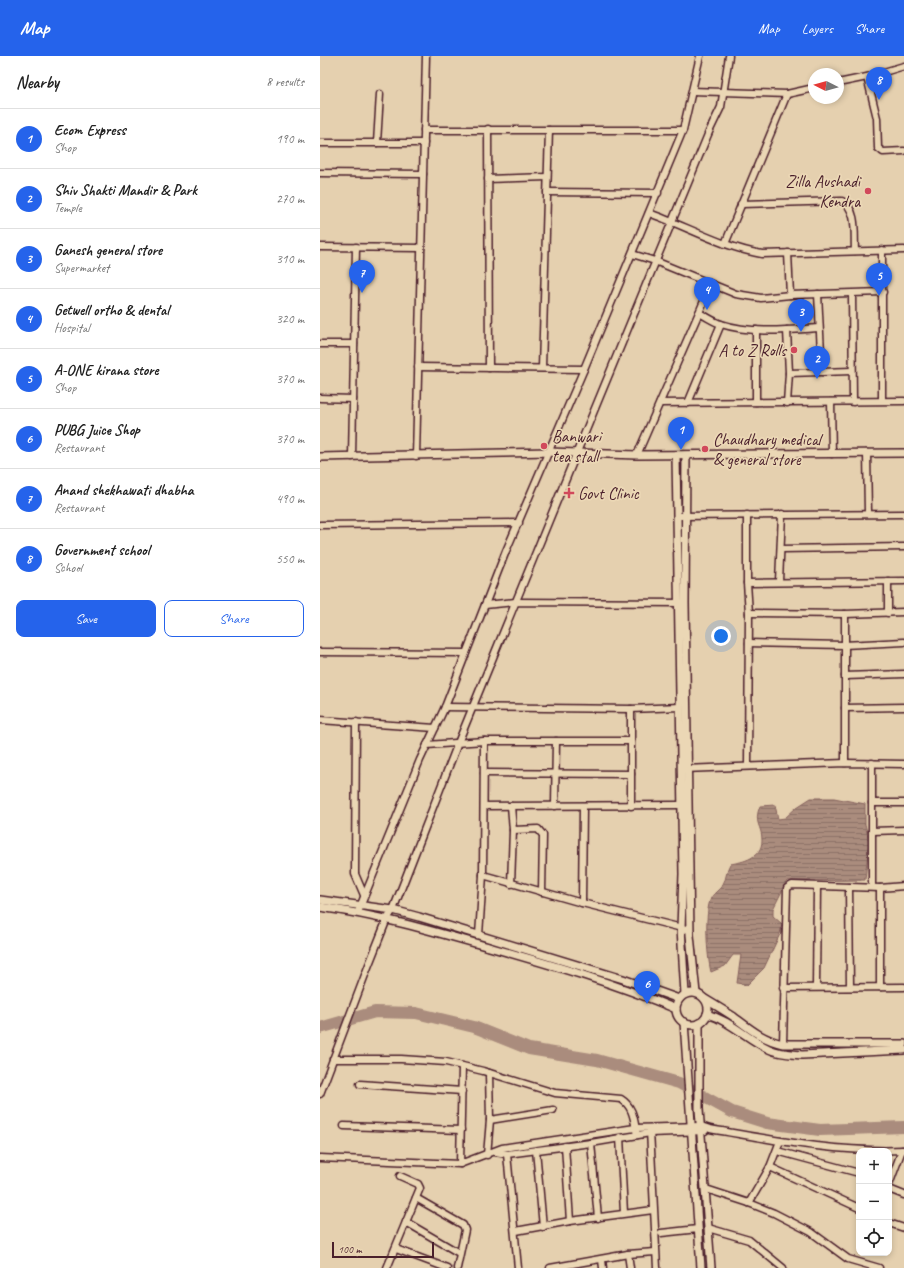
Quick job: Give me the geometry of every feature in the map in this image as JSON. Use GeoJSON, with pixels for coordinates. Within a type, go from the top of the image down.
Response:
{"type":"FeatureCollection","features":[{"type":"Feature","properties":{"kind":"street"},"geometry":{"type":"LineString","coordinates":[[416,456],[426,56]]}},
{"type":"Feature","properties":{"kind":"street"},"geometry":{"type":"LineString","coordinates":[[359,908],[427,745],[445,707],[506,551],[658,193],[683,130],[700,56]]}},
{"type":"Feature","properties":{"kind":"street"},"geometry":{"type":"LineString","coordinates":[[320,1094],[387,919],[392,910],[458,743],[655,261],[721,107],[725,92],[729,56]]}},
{"type":"Feature","properties":{"kind":"street"},"geometry":{"type":"LineString","coordinates":[[844,83],[867,78],[904,66]]}},
{"type":"Feature","properties":{"kind":"street"},"geometry":{"type":"LineString","coordinates":[[867,78],[878,118],[878,148],[883,152],[904,151]]}},
{"type":"Feature","properties":{"kind":"street"},"geometry":{"type":"LineString","coordinates":[[692,91],[787,94],[808,89]]}},
{"type":"Feature","properties":{"kind":"street"},"geometry":{"type":"LineString","coordinates":[[377,143],[380,94]]}},
{"type":"Feature","properties":{"kind":"street"},"geometry":{"type":"LineString","coordinates":[[725,244],[787,94]]}},
{"type":"Feature","properties":{"kind":"street"},"geometry":{"type":"LineString","coordinates":[[488,129],[489,368]]}},
{"type":"Feature","properties":{"kind":"street"},"geometry":{"type":"LineString","coordinates":[[424,130],[683,130]]}},
{"type":"Feature","properties":{"kind":"street"},"geometry":{"type":"LineString","coordinates":[[542,368],[549,130]]}},
{"type":"Feature","properties":{"kind":"street"},"geometry":{"type":"LineString","coordinates":[[320,143],[424,143]]}},
{"type":"Feature","properties":{"kind":"street"},"geometry":{"type":"LineString","coordinates":[[320,173],[423,174]]}},
{"type":"Feature","properties":{"kind":"street"},"geometry":{"type":"LineString","coordinates":[[488,179],[547,178]]}},
{"type":"Feature","properties":{"kind":"street"},"geometry":{"type":"LineString","coordinates":[[547,192],[658,193]]}},
{"type":"Feature","properties":{"kind":"street"},"geometry":{"type":"LineString","coordinates":[[741,204],[842,201],[848,204],[852,210],[855,251]]}},
{"type":"Feature","properties":{"kind":"street"},"geometry":{"type":"LineString","coordinates":[[649,213],[673,221],[725,244],[762,254],[904,250]]}},
{"type":"Feature","properties":{"kind":"street"},"geometry":{"type":"LineString","coordinates":[[320,247],[421,248]]}},
{"type":"Feature","properties":{"kind":"street"},"geometry":{"type":"LineString","coordinates":[[352,457],[356,247]]}},
{"type":"Feature","properties":{"kind":"street"},"geometry":{"type":"LineString","coordinates":[[882,250],[882,400]]}},
{"type":"Feature","properties":{"kind":"street"},"geometry":{"type":"LineString","coordinates":[[788,253],[790,294]]}},
{"type":"Feature","properties":{"kind":"street"},"geometry":{"type":"LineString","coordinates":[[632,254],[655,261],[736,294],[761,298],[790,294],[852,294],[883,292]]}},
{"type":"Feature","properties":{"kind":"street"},"geometry":{"type":"LineString","coordinates":[[637,456],[711,285]]}},
{"type":"Feature","properties":{"kind":"street"},"geometry":{"type":"LineString","coordinates":[[818,294],[822,372]]}},
{"type":"Feature","properties":{"kind":"street"},"geometry":{"type":"LineString","coordinates":[[852,294],[853,402]]}},
{"type":"Feature","properties":{"kind":"street"},"geometry":{"type":"LineString","coordinates":[[699,312],[721,324],[756,330],[819,328]]}},
{"type":"Feature","properties":{"kind":"street"},"geometry":{"type":"LineString","coordinates":[[688,403],[721,324]]}},
{"type":"Feature","properties":{"kind":"street"},"geometry":{"type":"LineString","coordinates":[[756,330],[756,402]]}},
{"type":"Feature","properties":{"kind":"street"},"geometry":{"type":"LineString","coordinates":[[787,330],[789,373],[787,403]]}},
{"type":"Feature","properties":{"kind":"street"},"geometry":{"type":"LineString","coordinates":[[320,344],[354,344]]}},
{"type":"Feature","properties":{"kind":"street"},"geometry":{"type":"LineString","coordinates":[[418,368],[584,369]]}},
{"type":"Feature","properties":{"kind":"street"},"geometry":{"type":"LineString","coordinates":[[789,373],[852,371]]}},
{"type":"Feature","properties":{"kind":"street"},"geometry":{"type":"LineString","coordinates":[[320,398],[353,398]]}},
{"type":"Feature","properties":{"kind":"street"},"geometry":{"type":"LineString","coordinates":[[660,403],[904,401]]}},
{"type":"Feature","properties":{"kind":"street"},"geometry":{"type":"LineString","coordinates":[[831,402],[832,454]]}},
{"type":"Feature","properties":{"kind":"street"},"geometry":{"type":"LineString","coordinates":[[320,457],[549,452],[577,452],[637,456],[904,453]]}},
{"type":"Feature","properties":{"kind":"street"},"geometry":{"type":"LineString","coordinates":[[868,454],[868,513]]}},
{"type":"Feature","properties":{"kind":"street"},"geometry":{"type":"LineString","coordinates":[[676,456],[677,516],[682,603],[684,769],[690,930],[696,993]]}},
{"type":"Feature","properties":{"kind":"street"},"geometry":{"type":"LineString","coordinates":[[685,994],[681,928],[683,874],[681,805],[684,769],[680,707],[682,603],[686,516],[686,456]]}},
{"type":"Feature","properties":{"kind":"street"},"geometry":{"type":"LineString","coordinates":[[677,516],[868,513],[904,514]]}},
{"type":"Feature","properties":{"kind":"street"},"geometry":{"type":"LineString","coordinates":[[779,581],[782,549],[782,514]]}},
{"type":"Feature","properties":{"kind":"street"},"geometry":{"type":"LineString","coordinates":[[747,515],[747,583],[749,613],[748,765]]}},
{"type":"Feature","properties":{"kind":"street"},"geometry":{"type":"LineString","coordinates":[[320,525],[519,523]]}},
{"type":"Feature","properties":{"kind":"street"},"geometry":{"type":"LineString","coordinates":[[782,549],[904,547]]}},
{"type":"Feature","properties":{"kind":"street"},"geometry":{"type":"LineString","coordinates":[[747,583],[779,581],[904,582]]}},
{"type":"Feature","properties":{"kind":"street"},"geometry":{"type":"LineString","coordinates":[[888,582],[888,612]]}},
{"type":"Feature","properties":{"kind":"street"},"geometry":{"type":"LineString","coordinates":[[485,605],[516,602],[682,603]]}},
{"type":"Feature","properties":{"kind":"street"},"geometry":{"type":"LineString","coordinates":[[749,613],[845,614],[904,612]]}},
{"type":"Feature","properties":{"kind":"street"},"geometry":{"type":"LineString","coordinates":[[845,614],[845,762]]}},
{"type":"Feature","properties":{"kind":"street"},"geometry":{"type":"LineString","coordinates":[[749,644],[844,645],[904,642]]}},
{"type":"Feature","properties":{"kind":"street"},"geometry":{"type":"LineString","coordinates":[[320,652],[466,653]]}},
{"type":"Feature","properties":{"kind":"street"},"geometry":{"type":"LineString","coordinates":[[845,676],[904,674]]}},
{"type":"Feature","properties":{"kind":"street"},"geometry":{"type":"LineString","coordinates":[[445,707],[631,709],[680,707]]}},
{"type":"Feature","properties":{"kind":"street"},"geometry":{"type":"LineString","coordinates":[[845,708],[904,707]]}},
{"type":"Feature","properties":{"kind":"street"},"geometry":{"type":"LineString","coordinates":[[631,709],[631,806]]}},
{"type":"Feature","properties":{"kind":"street"},"geometry":{"type":"LineString","coordinates":[[320,720],[435,728]]}},
{"type":"Feature","properties":{"kind":"street"},"geometry":{"type":"LineString","coordinates":[[356,722],[355,874],[364,895]]}},
{"type":"Feature","properties":{"kind":"street"},"geometry":{"type":"LineString","coordinates":[[427,745],[484,741],[631,741]]}},
{"type":"Feature","properties":{"kind":"street"},"geometry":{"type":"LineString","coordinates":[[479,935],[483,875],[484,741]]}},
{"type":"Feature","properties":{"kind":"street"},"geometry":{"type":"LineString","coordinates":[[555,806],[556,741]]}},
{"type":"Feature","properties":{"kind":"street"},"geometry":{"type":"LineString","coordinates":[[684,769],[748,765],[845,762],[904,764]]}},
{"type":"Feature","properties":{"kind":"street"},"geometry":{"type":"LineString","coordinates":[[872,763],[872,887]]}},
{"type":"Feature","properties":{"kind":"street"},"geometry":{"type":"LineString","coordinates":[[484,773],[631,774]]}},
{"type":"Feature","properties":{"kind":"street"},"geometry":{"type":"LineString","coordinates":[[872,803],[904,803]]}},
{"type":"Feature","properties":{"kind":"street"},"geometry":{"type":"LineString","coordinates":[[484,806],[681,805]]}},
{"type":"Feature","properties":{"kind":"street"},"geometry":{"type":"LineString","coordinates":[[511,806],[511,884]]}},
{"type":"Feature","properties":{"kind":"street"},"geometry":{"type":"LineString","coordinates":[[582,903],[583,806]]}},
{"type":"Feature","properties":{"kind":"street"},"geometry":{"type":"LineString","coordinates":[[512,830],[538,829],[543,835],[542,892]]}},
{"type":"Feature","properties":{"kind":"street"},"geometry":{"type":"LineString","coordinates":[[872,831],[904,830]]}},
{"type":"Feature","properties":{"kind":"street"},"geometry":{"type":"LineString","coordinates":[[483,875],[582,903],[690,930]]}},
{"type":"Feature","properties":{"kind":"street"},"geometry":{"type":"LineString","coordinates":[[783,1044],[786,890],[792,885],[880,888],[904,886]]}},
{"type":"Feature","properties":{"kind":"street"},"geometry":{"type":"LineString","coordinates":[[816,987],[817,887]]}},
{"type":"Feature","properties":{"kind":"street"},"geometry":{"type":"LineString","coordinates":[[850,887],[850,987]]}},
{"type":"Feature","properties":{"kind":"street"},"geometry":{"type":"LineString","coordinates":[[880,888],[880,987]]}},
{"type":"Feature","properties":{"kind":"street"},"geometry":{"type":"LineString","coordinates":[[320,900],[359,908],[387,919],[585,975],[635,992],[676,1009]]}},
{"type":"Feature","properties":{"kind":"street"},"geometry":{"type":"LineString","coordinates":[[320,907],[392,910],[616,976],[679,999]]}},
{"type":"Feature","properties":{"kind":"street"},"geometry":{"type":"LineString","coordinates":[[783,988],[904,987]]}},
{"type":"Feature","properties":{"kind":"street"},"geometry":{"type":"LineString","coordinates":[[699,1023],[692,1024],[684,1022],[679,1017],[676,1009],[679,999],[685,994],[696,993],[734,1017],[754,1033],[768,1040],[783,1044],[904,1044]]}},
{"type":"Feature","properties":{"kind":"street"},"geometry":{"type":"LineString","coordinates":[[705,999],[708,1009],[707,1014],[699,1023],[699,1109],[702,1129],[711,1268]]}},
{"type":"Feature","properties":{"kind":"street"},"geometry":{"type":"LineString","coordinates":[[707,1014],[720,1018],[768,1049],[789,1054],[802,1055],[904,1050]]}},
{"type":"Feature","properties":{"kind":"street"},"geometry":{"type":"LineString","coordinates":[[684,1022],[701,1268]]}},
{"type":"Feature","properties":{"kind":"street"},"geometry":{"type":"LineString","coordinates":[[333,1059],[401,1059],[446,1062],[555,1093],[621,1099],[629,1104],[631,1108],[636,1131]]}},
{"type":"Feature","properties":{"kind":"street"},"geometry":{"type":"LineString","coordinates":[[460,1164],[462,1066]]}},
{"type":"Feature","properties":{"kind":"street"},"geometry":{"type":"LineString","coordinates":[[487,1155],[490,1120],[489,1073]]}},
{"type":"Feature","properties":{"kind":"street"},"geometry":{"type":"LineString","coordinates":[[360,1084],[462,1091]]}},
{"type":"Feature","properties":{"kind":"street"},"geometry":{"type":"LineString","coordinates":[[490,1120],[553,1110]]}},
{"type":"Feature","properties":{"kind":"street"},"geometry":{"type":"LineString","coordinates":[[344,1126],[461,1130]]}},
{"type":"Feature","properties":{"kind":"street"},"geometry":{"type":"LineString","coordinates":[[320,1158],[460,1164],[495,1152],[502,1148],[518,1145],[636,1131],[702,1129],[851,1150],[903,1150],[889,1184]]}},
{"type":"Feature","properties":{"kind":"street"},"geometry":{"type":"LineString","coordinates":[[650,1130],[657,1268]]}},
{"type":"Feature","properties":{"kind":"street"},"geometry":{"type":"LineString","coordinates":[[495,1152],[507,1154],[591,1143],[620,1137],[636,1131]]}},
{"type":"Feature","properties":{"kind":"street"},"geometry":{"type":"LineString","coordinates":[[620,1137],[624,1214]]}},
{"type":"Feature","properties":{"kind":"street"},"geometry":{"type":"LineString","coordinates":[[749,1203],[770,1167],[780,1141]]}},
{"type":"Feature","properties":{"kind":"street"},"geometry":{"type":"LineString","coordinates":[[591,1143],[598,1218]]}},
{"type":"Feature","properties":{"kind":"street"},"geometry":{"type":"LineString","coordinates":[[565,1146],[570,1221]]}},
{"type":"Feature","properties":{"kind":"street"},"geometry":{"type":"LineString","coordinates":[[536,1150],[543,1227]]}},
{"type":"Feature","properties":{"kind":"street"},"geometry":{"type":"LineString","coordinates":[[777,1151],[856,1172]]}},
{"type":"Feature","properties":{"kind":"street"},"geometry":{"type":"LineString","coordinates":[[507,1154],[516,1231],[518,1268]]}},
{"type":"Feature","properties":{"kind":"street"},"geometry":{"type":"LineString","coordinates":[[770,1167],[856,1207]]}},
{"type":"Feature","properties":{"kind":"street"},"geometry":{"type":"LineString","coordinates":[[387,1268],[396,1250],[416,1198],[419,1185],[400,1176]]}},
{"type":"Feature","properties":{"kind":"street"},"geometry":{"type":"LineString","coordinates":[[706,1189],[749,1203],[811,1232],[848,1259],[879,1268]]}},
{"type":"Feature","properties":{"kind":"street"},"geometry":{"type":"LineString","coordinates":[[892,1190],[904,1195]]}},
{"type":"Feature","properties":{"kind":"street"},"geometry":{"type":"LineString","coordinates":[[416,1198],[463,1225],[465,1230],[457,1268]]}},
{"type":"Feature","properties":{"kind":"street"},"geometry":{"type":"LineString","coordinates":[[516,1231],[570,1221],[653,1210]]}},
{"type":"Feature","properties":{"kind":"street"},"geometry":{"type":"LineString","coordinates":[[406,1222],[459,1253]]}},
{"type":"Feature","properties":{"kind":"street"},"geometry":{"type":"LineString","coordinates":[[892,1224],[904,1228]]}},
{"type":"Feature","properties":{"kind":"street"},"geometry":{"type":"LineString","coordinates":[[708,1228],[749,1240],[783,1268]]}},
{"type":"Feature","properties":{"kind":"street"},"geometry":{"type":"LineString","coordinates":[[660,1233],[698,1229],[699,1234]]}},
{"type":"Feature","properties":{"kind":"street"},"geometry":{"type":"LineString","coordinates":[[396,1250],[447,1268]]}},
{"type":"Feature","properties":{"kind":"street"},"geometry":{"type":"LineString","coordinates":[[550,1268],[573,1266],[628,1254],[656,1252]]}},
{"type":"Feature","properties":{"kind":"street"},"geometry":{"type":"LineString","coordinates":[[628,1254],[630,1268]]}},
{"type":"Feature","properties":{"kind":"street"},"geometry":{"type":"LineString","coordinates":[[602,1260],[603,1268]]}},
{"type":"Feature","properties":{"kind":"shaded area"},"geometry":{"type":"Polygon","coordinates":[[[811,798],[834,798],[865,804],[865,824],[869,841],[865,880],[787,881],[773,909],[773,916],[782,924],[780,934],[764,968],[747,985],[737,983],[741,955],[733,955],[725,966],[711,972],[708,956],[707,914],[711,898],[724,882],[730,864],[751,858],[759,851],[762,835],[757,817],[760,806],[775,805],[778,819],[785,818],[797,807],[811,798]]]}},
{"type":"Feature","properties":{"kind":"waterway"},"geometry":{"type":"LineString","coordinates":[[320,1028],[375,1012],[416,1013],[474,1027],[529,1049],[597,1060],[679,1083],[732,1112],[767,1123],[820,1130],[904,1127]]}},
{"type":"Feature","properties":{"kind":"place","name":"Government school"},"geometry":{"type":"Point","coordinates":[879,100]}},
{"type":"Feature","properties":{"kind":"place","name":"Zilla Aushadi Kendra"},"geometry":{"type":"Point","coordinates":[868,191]}},
{"type":"Feature","properties":{"kind":"place","name":"Anand shekhawati dhabha"},"geometry":{"type":"Point","coordinates":[362,293]}},
{"type":"Feature","properties":{"kind":"place","name":"A-ONE kirana store"},"geometry":{"type":"Point","coordinates":[879,296]}},
{"type":"Feature","properties":{"kind":"place","name":"Getwell ortho & dental"},"geometry":{"type":"Point","coordinates":[707,310]}},
{"type":"Feature","properties":{"kind":"place","name":"Ganesh general store"},"geometry":{"type":"Point","coordinates":[801,332]}},
{"type":"Feature","properties":{"kind":"place","name":"A to Z Rolls"},"geometry":{"type":"Point","coordinates":[794,350]}},
{"type":"Feature","properties":{"kind":"place","name":"Shiv Shakti Mandir & Park"},"geometry":{"type":"Point","coordinates":[817,379]}},
{"type":"Feature","properties":{"kind":"place","name":"Banwari tea stall"},"geometry":{"type":"Point","coordinates":[544,446]}},
{"type":"Feature","properties":{"kind":"place","name":"Chaudhary medical & general store"},"geometry":{"type":"Point","coordinates":[705,449]}},
{"type":"Feature","properties":{"kind":"place","name":"Ecom Express"},"geometry":{"type":"Point","coordinates":[681,450]}},
{"type":"Feature","properties":{"kind":"place","name":"Govt Clinic"},"geometry":{"type":"Point","coordinates":[569,493]}},
{"type":"Feature","properties":{"kind":"place","name":"PUBG Juice Shop"},"geometry":{"type":"Point","coordinates":[647,1004]}}]}
